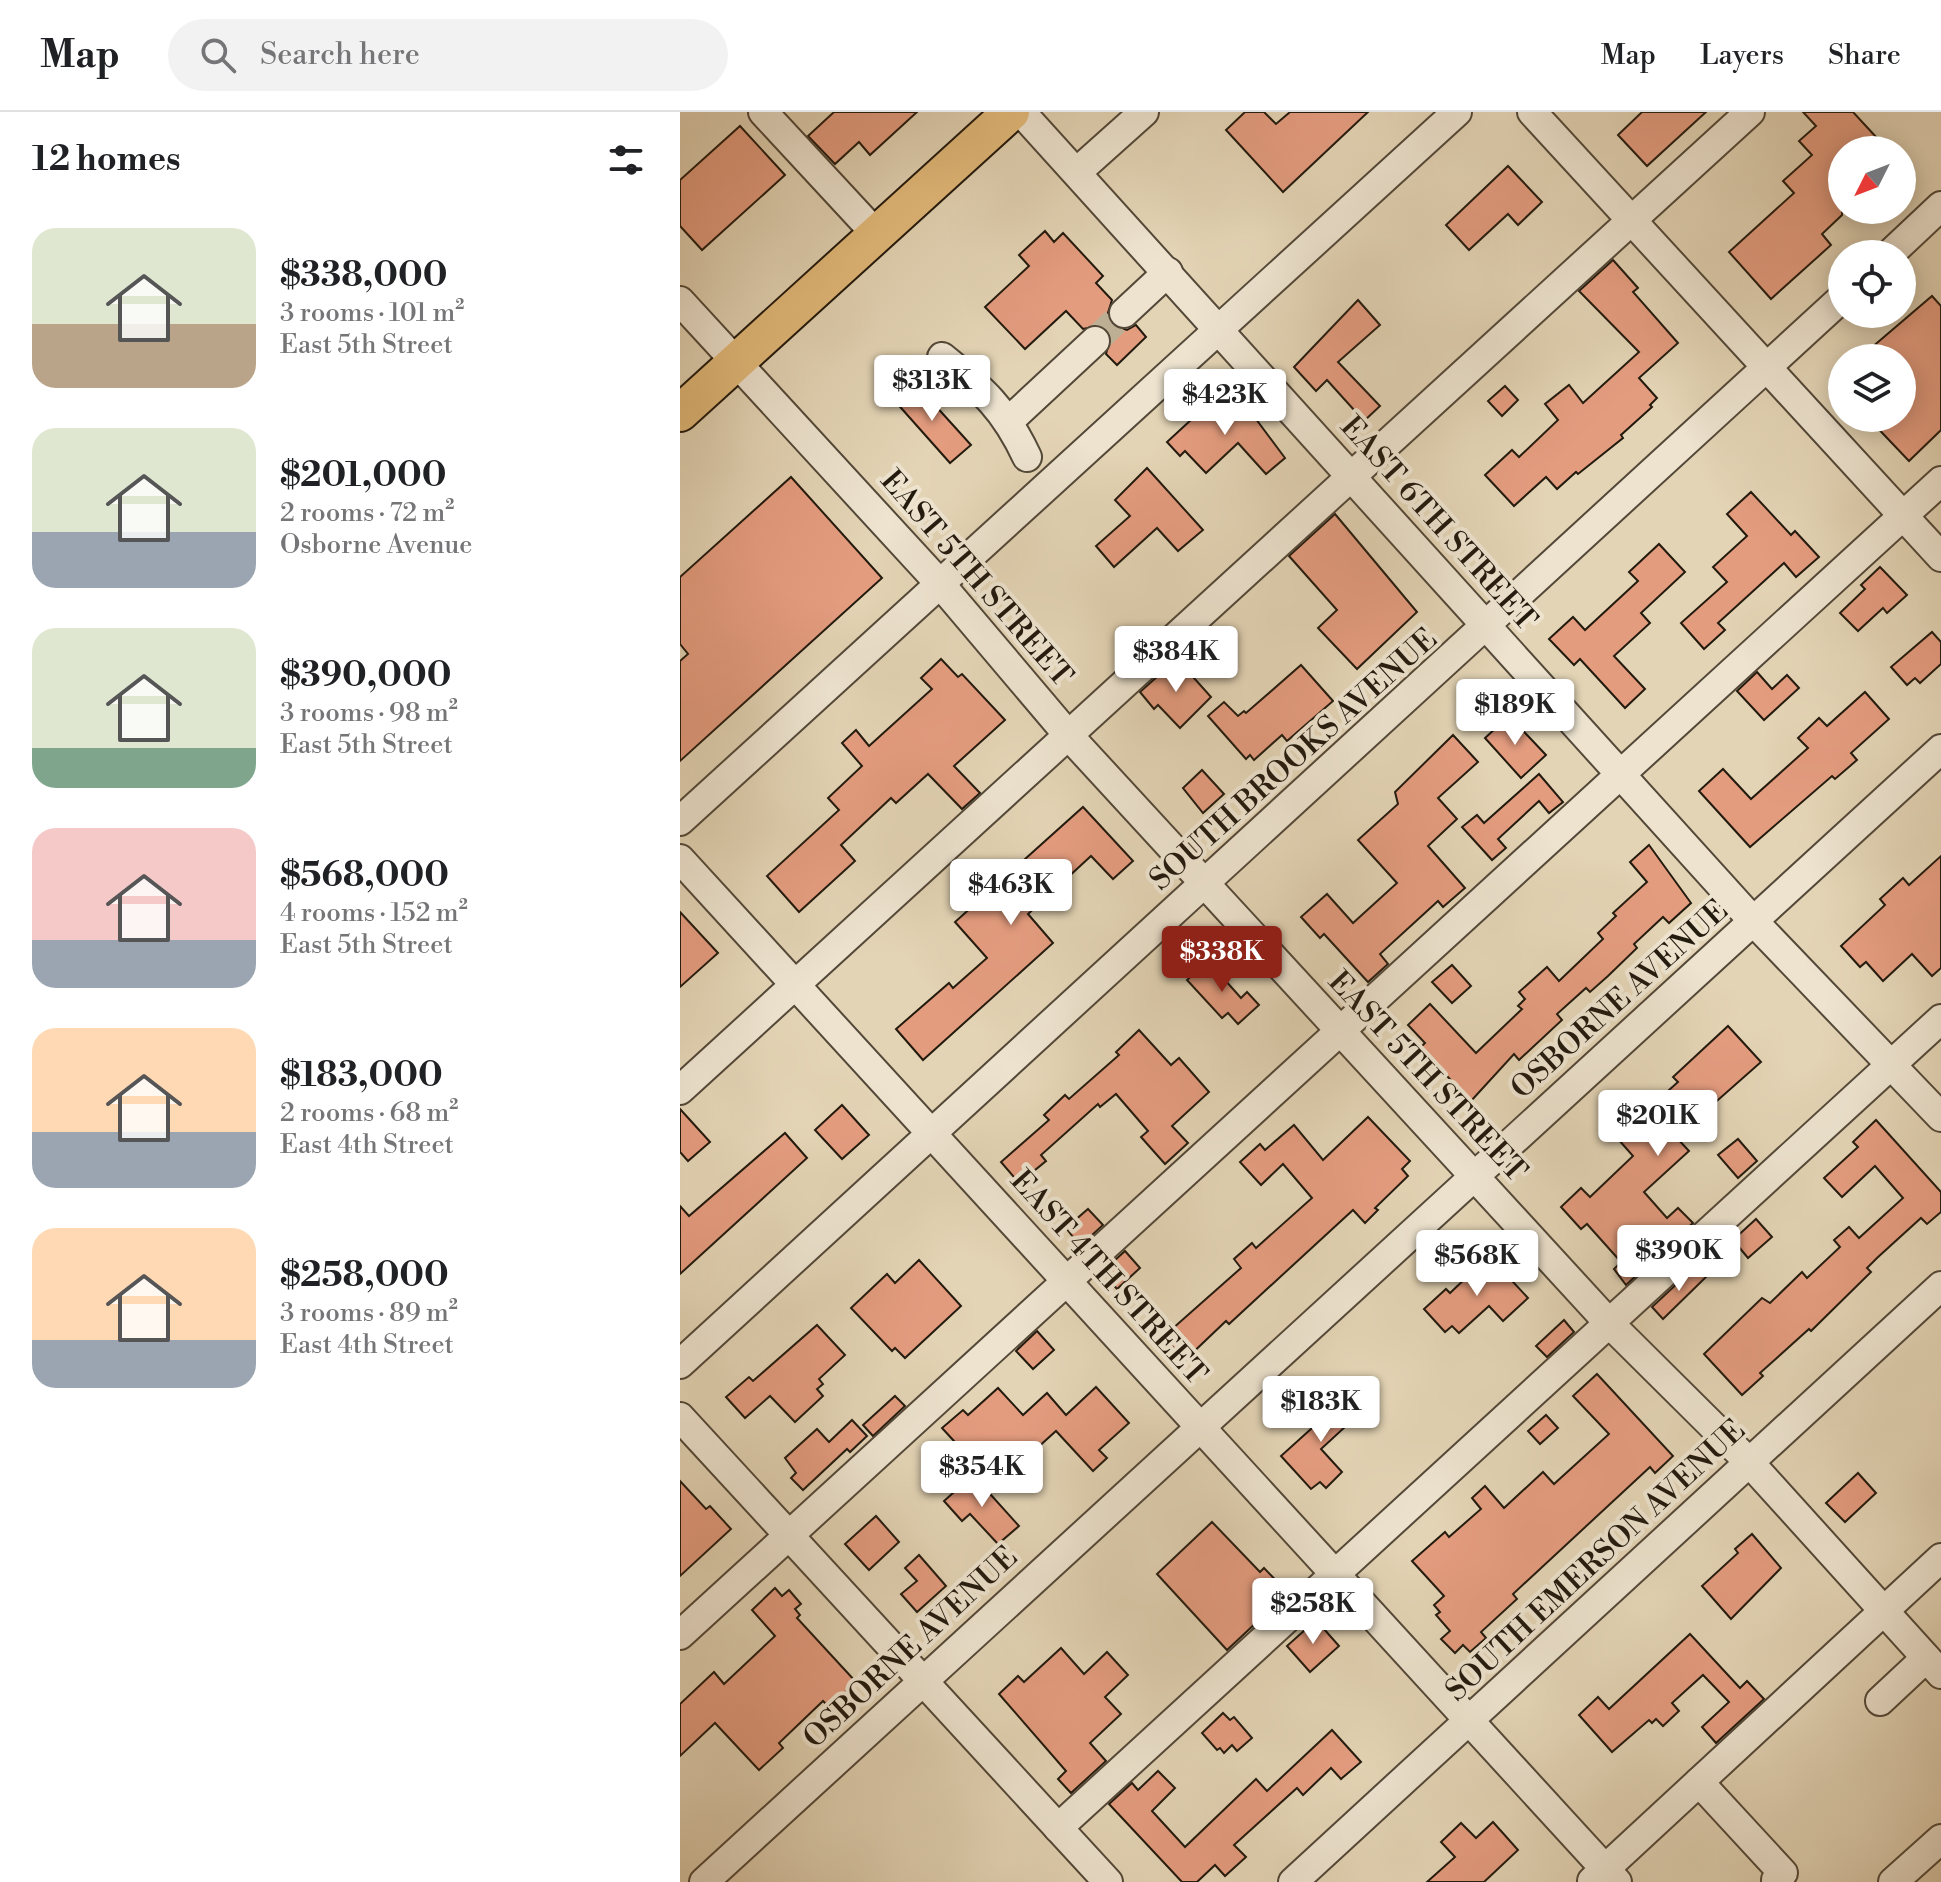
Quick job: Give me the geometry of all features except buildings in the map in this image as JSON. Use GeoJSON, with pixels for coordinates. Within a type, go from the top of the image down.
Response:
{"type":"FeatureCollection","features":[{"type":"Feature","properties":{"kind":"main road"},"geometry":{"type":"LineString","coordinates":[[680,413],[1011,112]]}},
{"type":"Feature","properties":{"kind":"street"},"geometry":{"type":"LineString","coordinates":[[763,112],[877,235]]}},
{"type":"Feature","properties":{"kind":"street","name":"EAST 6TH STREET"},"geometry":{"type":"LineString","coordinates":[[1021,112],[1221,329],[1351,479],[1755,923],[1941,1117]]}},
{"type":"Feature","properties":{"kind":"street"},"geometry":{"type":"LineString","coordinates":[[1077,172],[1144,112]]}},
{"type":"Feature","properties":{"kind":"street"},"geometry":{"type":"LineString","coordinates":[[680,821],[942,586],[1457,112]]}},
{"type":"Feature","properties":{"kind":"street"},"geometry":{"type":"LineString","coordinates":[[1532,112],[1941,557]]}},
{"type":"Feature","properties":{"kind":"street"},"geometry":{"type":"LineString","coordinates":[[680,1090],[1750,112]]}},
{"type":"Feature","properties":{"kind":"street"},"geometry":{"type":"LineString","coordinates":[[1905,240],[1941,206]]}},
{"type":"Feature","properties":{"kind":"street"},"geometry":{"type":"LineString","coordinates":[[1124,313],[1168,272]]}},
{"type":"Feature","properties":{"kind":"street","name":"EAST 5TH STREET"},"geometry":{"type":"LineString","coordinates":[[680,301],[942,586],[1069,736],[1608,1322],[1750,1463],[1933,1666]]}},
{"type":"Feature","properties":{"kind":"street","name":"SOUTH BROOKS AVENUE"},"geometry":{"type":"LineString","coordinates":[[680,1364],[1207,884],[1828,311]]}},
{"type":"Feature","properties":{"kind":"street"},"geometry":{"type":"LineString","coordinates":[[1010,420],[1095,341]]}},
{"type":"Feature","properties":{"kind":"street"},"geometry":{"type":"LineString","coordinates":[[680,1635],[1941,481]]}},
{"type":"Feature","properties":{"kind":"street","name":"OSBORNE AVENUE"},"geometry":{"type":"LineString","coordinates":[[704,1882],[1198,1427],[1755,923],[1941,749]]}},
{"type":"Feature","properties":{"kind":"street","name":"EAST 4TH STREET"},"geometry":{"type":"LineString","coordinates":[[680,859],[1470,1720],[1605,1878]]}},
{"type":"Feature","properties":{"kind":"street"},"geometry":{"type":"LineString","coordinates":[[1058,1828],[1941,1019]]}},
{"type":"Feature","properties":{"kind":"street","name":"SOUTH EMERSON AVENUE"},"geometry":{"type":"LineString","coordinates":[[1293,1882],[1941,1286]]}},
{"type":"Feature","properties":{"kind":"street"},"geometry":{"type":"LineString","coordinates":[[680,1417],[1108,1882]]}},
{"type":"Feature","properties":{"kind":"street"},"geometry":{"type":"LineString","coordinates":[[1605,1878],[1699,1782],[1941,1558]]}},
{"type":"Feature","properties":{"kind":"street"},"geometry":{"type":"LineString","coordinates":[[1880,1701],[1933,1666]]}},
{"type":"Feature","properties":{"kind":"street"},"geometry":{"type":"LineString","coordinates":[[1699,1782],[1783,1873],[1776,1880],[1778,1882]]}},
{"type":"Feature","properties":{"kind":"street"},"geometry":{"type":"LineString","coordinates":[[1893,1882],[1941,1839]]}},
{"type":"Feature","properties":{"kind":"tunnel"},"geometry":{"type":"LineString","coordinates":[[1095,341],[1124,313]]}}]}
